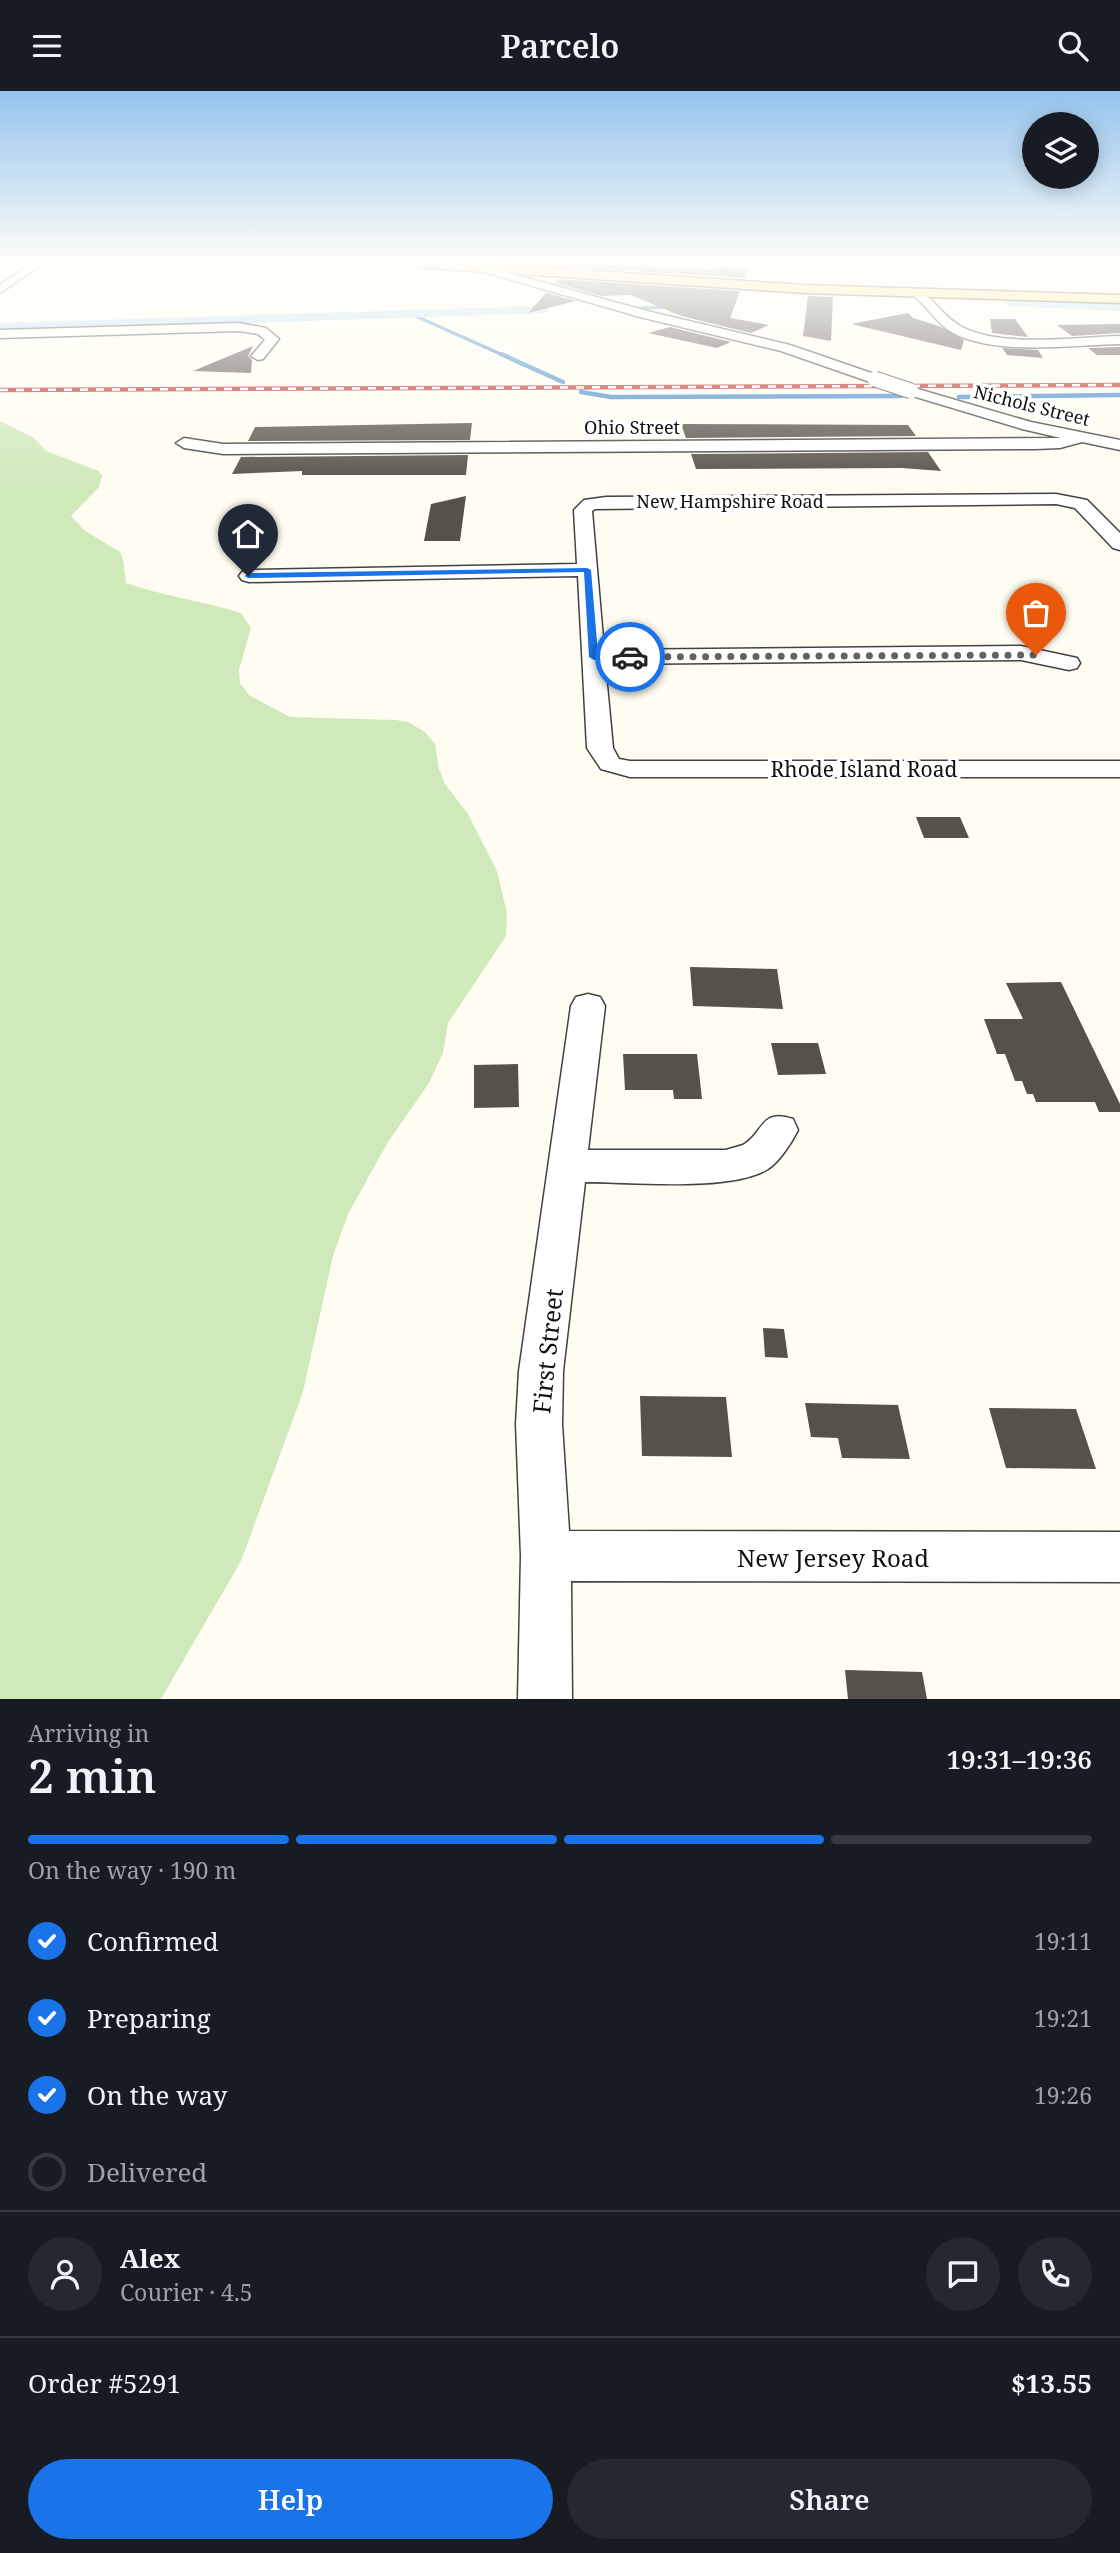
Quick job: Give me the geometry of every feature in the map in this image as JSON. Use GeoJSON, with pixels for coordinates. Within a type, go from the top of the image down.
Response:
{"type":"FeatureCollection","features":[{"type":"Feature","properties":{"kind":"street"},"geometry":{"type":"LineString","coordinates":[[258,356],[271,343],[272,338]]}},
{"type":"Feature","properties":{"kind":"street","name":"Nichols Street"},"geometry":{"type":"LineString","coordinates":[[743,338],[785,348],[1004,420],[1120,445]]}},
{"type":"Feature","properties":{"kind":"street"},"geometry":{"type":"LineString","coordinates":[[991,338],[1120,340]]}},
{"type":"Feature","properties":{"kind":"street","name":"Ohio Street"},"geometry":{"type":"LineString","coordinates":[[184,443],[223,449],[1035,444],[1081,437]]}},
{"type":"Feature","properties":{"kind":"street","name":"New Hampshire Road"},"geometry":{"type":"LineString","coordinates":[[610,764],[600,748],[583,510],[590,504],[1064,500],[1087,509],[1120,544]]}},
{"type":"Feature","properties":{"kind":"street"},"geometry":{"type":"LineString","coordinates":[[248,576],[587,570]]}},
{"type":"Feature","properties":{"kind":"street"},"geometry":{"type":"LineString","coordinates":[[594,657],[1021,653],[1069,663]]}},
{"type":"Feature","properties":{"kind":"street","name":"Rhode Island Road"},"geometry":{"type":"LineString","coordinates":[[610,764],[630,769],[1120,769]]}},
{"type":"Feature","properties":{"kind":"street","name":"First Street"},"geometry":{"type":"LineString","coordinates":[[545,1699],[546,1556],[539,1424],[541,1371],[588,1006]]}},
{"type":"Feature","properties":{"kind":"street"},"geometry":{"type":"LineString","coordinates":[[567,1166],[726,1166],[756,1157],[779,1130]]}},
{"type":"Feature","properties":{"kind":"street","name":"New Jersey Road"},"geometry":{"type":"LineString","coordinates":[[546,1556],[1120,1557]]}},
{"type":"Feature","properties":{"kind":"green space"},"geometry":{"type":"Polygon","coordinates":[[[0,421],[34,438],[46,451],[99,471],[102,476],[99,487],[71,516],[84,530],[120,552],[126,583],[241,613],[251,628],[239,670],[240,683],[249,695],[290,717],[396,720],[408,722],[425,732],[435,744],[439,769],[445,784],[468,814],[497,871],[507,913],[506,936],[448,1023],[443,1053],[429,1083],[388,1142],[348,1214],[333,1256],[303,1392],[241,1561],[161,1699],[0,1699],[0,421]]]}},
{"type":"Feature","properties":{"kind":"building"},"geometry":{"type":"Polygon","coordinates":[[[671,338],[715,338],[731,342],[717,348],[671,338]]]}},
{"type":"Feature","properties":{"kind":"building"},"geometry":{"type":"Polygon","coordinates":[[[910,338],[960,338],[964,340],[961,350],[910,338]]]}},
{"type":"Feature","properties":{"kind":"building"},"geometry":{"type":"Polygon","coordinates":[[[253,346],[248,356],[252,360],[251,373],[193,371],[253,346]]]}},
{"type":"Feature","properties":{"kind":"building"},"geometry":{"type":"Polygon","coordinates":[[[1120,347],[1120,355],[1097,355],[1088,348],[1120,347]]]}},
{"type":"Feature","properties":{"kind":"building"},"geometry":{"type":"Polygon","coordinates":[[[1002,348],[1038,350],[1043,358],[1007,355],[1002,348]]]}},
{"type":"Feature","properties":{"kind":"building"},"geometry":{"type":"Polygon","coordinates":[[[472,423],[470,440],[248,441],[255,427],[472,423]]]}},
{"type":"Feature","properties":{"kind":"building"},"geometry":{"type":"Polygon","coordinates":[[[681,424],[908,425],[916,436],[686,438],[681,424]]]}},
{"type":"Feature","properties":{"kind":"building"},"geometry":{"type":"Polygon","coordinates":[[[928,452],[941,471],[902,468],[696,469],[691,454],[928,452]]]}},
{"type":"Feature","properties":{"kind":"building"},"geometry":{"type":"Polygon","coordinates":[[[468,455],[466,475],[302,475],[302,471],[232,474],[241,457],[468,455]]]}},
{"type":"Feature","properties":{"kind":"building"},"geometry":{"type":"Polygon","coordinates":[[[466,496],[460,541],[424,541],[431,504],[466,496]]]}},
{"type":"Feature","properties":{"kind":"building"},"geometry":{"type":"Polygon","coordinates":[[[916,817],[960,817],[969,838],[924,838],[916,817]]]}},
{"type":"Feature","properties":{"kind":"building"},"geometry":{"type":"Polygon","coordinates":[[[690,967],[777,969],[783,1009],[693,1006],[690,967]]]}},
{"type":"Feature","properties":{"kind":"building"},"geometry":{"type":"Polygon","coordinates":[[[1061,982],[1120,1104],[1120,1112],[1099,1112],[1095,1102],[1036,1102],[1033,1094],[1027,1094],[1022,1081],[1015,1081],[1005,1054],[997,1054],[984,1019],[1023,1019],[1006,983],[1061,982]]]}},
{"type":"Feature","properties":{"kind":"building"},"geometry":{"type":"Polygon","coordinates":[[[771,1043],[818,1043],[826,1074],[778,1075],[771,1043]]]}},
{"type":"Feature","properties":{"kind":"building"},"geometry":{"type":"Polygon","coordinates":[[[623,1054],[697,1054],[702,1099],[674,1099],[673,1090],[625,1090],[623,1054]]]}},
{"type":"Feature","properties":{"kind":"building"},"geometry":{"type":"Polygon","coordinates":[[[518,1064],[519,1107],[474,1108],[474,1065],[518,1064]]]}},
{"type":"Feature","properties":{"kind":"building"},"geometry":{"type":"Polygon","coordinates":[[[763,1328],[784,1329],[788,1358],[765,1357],[763,1328]]]}},
{"type":"Feature","properties":{"kind":"building"},"geometry":{"type":"Polygon","coordinates":[[[640,1396],[726,1397],[732,1457],[642,1456],[640,1396]]]}},
{"type":"Feature","properties":{"kind":"building"},"geometry":{"type":"Polygon","coordinates":[[[805,1403],[898,1405],[910,1459],[842,1458],[838,1438],[811,1437],[805,1403]]]}},
{"type":"Feature","properties":{"kind":"building"},"geometry":{"type":"Polygon","coordinates":[[[989,1408],[1076,1409],[1096,1469],[1006,1468],[989,1408]]]}},
{"type":"Feature","properties":{"kind":"building"},"geometry":{"type":"Polygon","coordinates":[[[845,1670],[922,1672],[927,1699],[848,1699],[845,1670]]]}},
{"type":"Feature","properties":{"kind":"waterway"},"geometry":{"type":"LineString","coordinates":[[465,338],[505,356]]}},
{"type":"Feature","properties":{"kind":"waterway"},"geometry":{"type":"LineString","coordinates":[[501,354],[563,382]]}},
{"type":"Feature","properties":{"kind":"waterway"},"geometry":{"type":"LineString","coordinates":[[581,392],[611,397],[901,396]]}},
{"type":"Feature","properties":{"kind":"waterway"},"geometry":{"type":"LineString","coordinates":[[959,397],[1120,395]]}},
{"type":"Feature","properties":{"kind":"railway"},"geometry":{"type":"LineString","coordinates":[[0,390],[1120,385]]}},
{"type":"Feature","properties":{"kind":"way so far"},"geometry":{"type":"LineString","coordinates":[[630,657],[1036,655]]}},
{"type":"Feature","properties":{"kind":"route"},"geometry":{"type":"LineString","coordinates":[[248,576],[587,570],[594,657],[630,657]]}}]}
